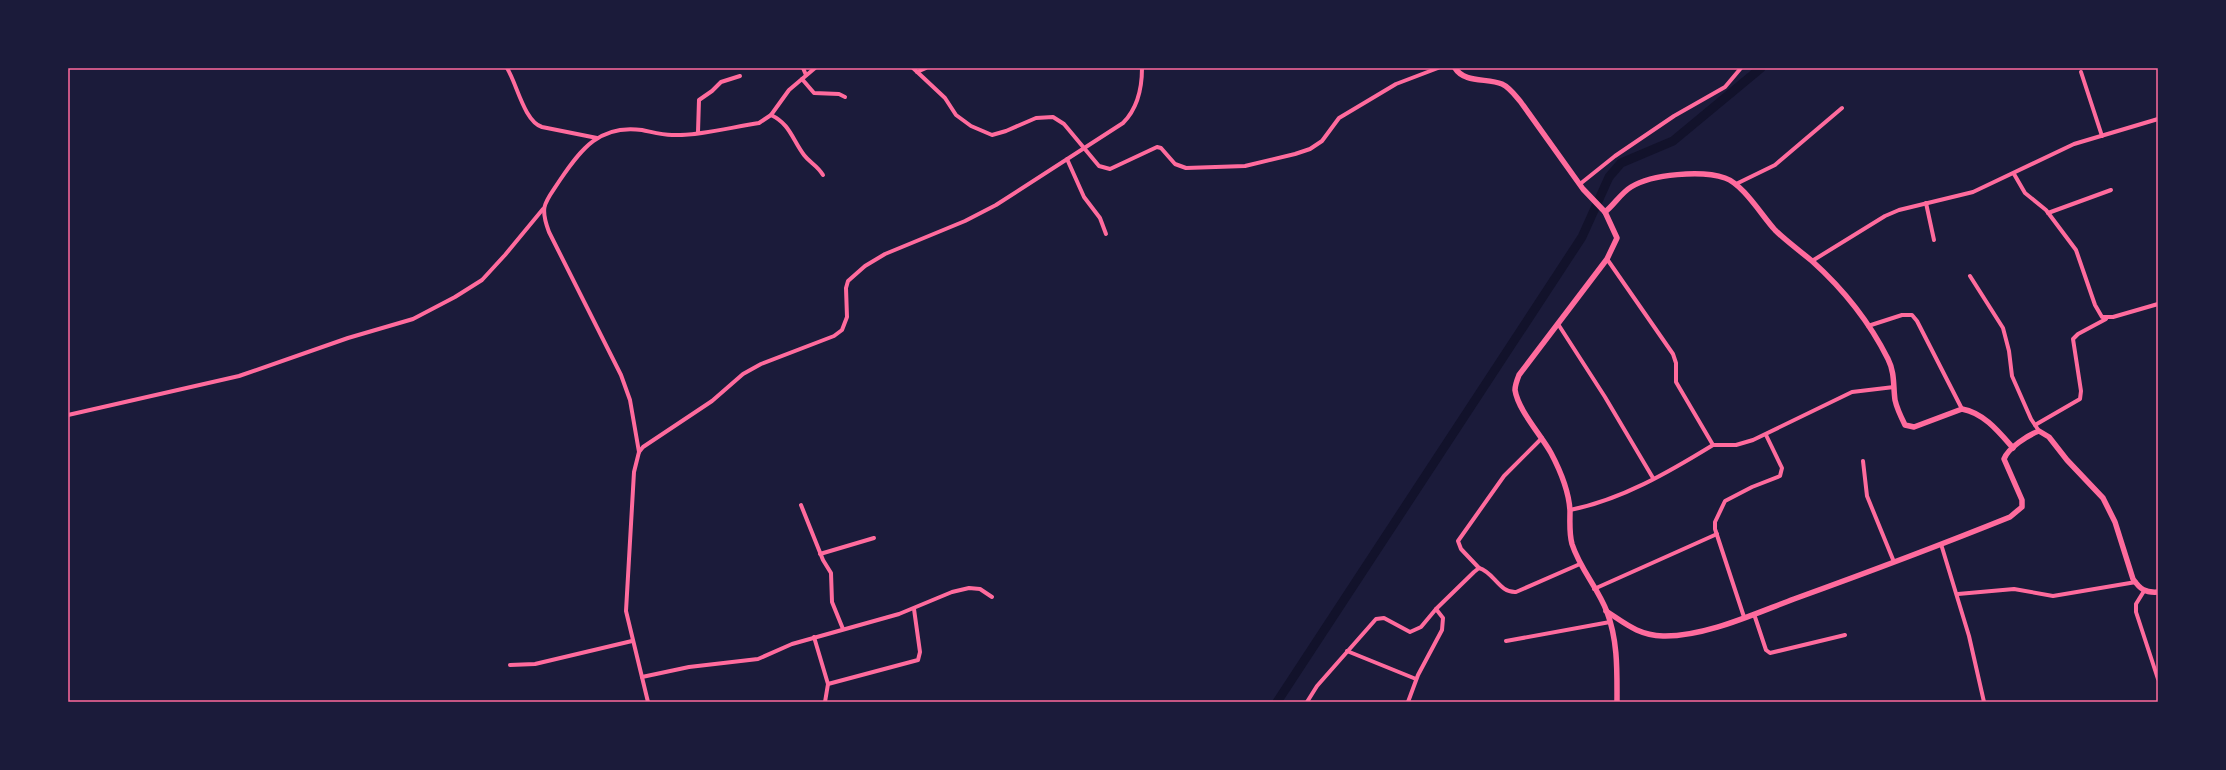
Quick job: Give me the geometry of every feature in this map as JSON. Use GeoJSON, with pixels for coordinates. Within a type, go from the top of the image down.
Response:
{"type":"FeatureCollection","features":[{"type":"Feature","properties":{"kind":"street"},"geometry":{"type":"LineString","coordinates":[[508,68],[528,114],[535,124],[542,128],[597,138]]}},
{"type":"Feature","properties":{"kind":"street"},"geometry":{"type":"LineString","coordinates":[[804,68],[806,75]]}},
{"type":"Feature","properties":{"kind":"street"},"geometry":{"type":"LineString","coordinates":[[648,702],[632,640],[626,601],[634,472],[639,452],[626,387],[550,232],[543,214],[546,200],[570,165],[585,147],[597,138],[611,131],[641,130],[673,135],[759,123],[771,115],[789,90],[815,68]]}},
{"type":"Feature","properties":{"kind":"street"},"geometry":{"type":"LineString","coordinates":[[913,68],[945,98],[961,120],[987,134],[1002,133],[1036,118],[1049,116],[1064,124],[1083,149],[1104,169],[1117,167],[1157,147],[1180,167],[1245,166],[1310,149],[1322,141],[1339,118],[1396,84],[1438,68]]}},
{"type":"Feature","properties":{"kind":"street"},"geometry":{"type":"LineString","coordinates":[[917,72],[926,68]]}},
{"type":"Feature","properties":{"kind":"street"},"geometry":{"type":"LineString","coordinates":[[639,452],[648,443],[712,401],[753,368],[834,336],[846,323],[848,281],[865,266],[886,254],[965,221],[996,205],[1083,149],[1129,117],[1140,91],[1142,68]]}},
{"type":"Feature","properties":{"kind":"street"},"geometry":{"type":"LineString","coordinates":[[1455,68],[1464,77],[1494,82],[1509,89],[1520,101],[1582,186],[1605,212],[1617,238],[1606,259],[1519,376],[1515,389],[1519,401],[1552,454],[1562,479],[1570,510],[1570,530],[1580,564],[1606,611],[1610,622],[1617,658],[1617,702]]}},
{"type":"Feature","properties":{"kind":"street"},"geometry":{"type":"LineString","coordinates":[[1582,186],[1615,156],[1674,116],[1725,87],[1741,68]]}},
{"type":"Feature","properties":{"kind":"street"},"geometry":{"type":"LineString","coordinates":[[2080,72],[2102,136]]}},
{"type":"Feature","properties":{"kind":"street"},"geometry":{"type":"LineString","coordinates":[[698,132],[698,105],[701,97],[712,91],[721,82],[740,76]]}},
{"type":"Feature","properties":{"kind":"street"},"geometry":{"type":"LineString","coordinates":[[802,79],[814,93],[835,93],[845,97]]}},
{"type":"Feature","properties":{"kind":"street"},"geometry":{"type":"LineString","coordinates":[[1736,184],[1775,165],[1842,108]]}},
{"type":"Feature","properties":{"kind":"street"},"geometry":{"type":"LineString","coordinates":[[771,115],[783,122],[805,157],[818,167],[823,175]]}},
{"type":"Feature","properties":{"kind":"street"},"geometry":{"type":"LineString","coordinates":[[1812,261],[1885,216],[1926,203],[1973,192],[2014,174],[2030,164],[2059,151],[2158,119]]}},
{"type":"Feature","properties":{"kind":"street"},"geometry":{"type":"LineString","coordinates":[[1067,159],[1084,197],[1100,218],[1106,234]]}},
{"type":"Feature","properties":{"kind":"street"},"geometry":{"type":"LineString","coordinates":[[2014,174],[2025,193],[2048,213],[2076,250],[2099,314],[2106,319]]}},
{"type":"Feature","properties":{"kind":"street"},"geometry":{"type":"LineString","coordinates":[[1605,212],[1629,188],[1640,182],[1663,176],[1713,175],[1727,179],[1736,184],[1776,231],[1812,261],[1850,303],[1868,326],[1888,360],[1894,375],[1894,387],[1898,411],[1905,425],[1909,427],[1962,409],[1978,414],[2013,448]]}},
{"type":"Feature","properties":{"kind":"street"},"geometry":{"type":"LineString","coordinates":[[2048,213],[2111,190]]}},
{"type":"Feature","properties":{"kind":"street"},"geometry":{"type":"LineString","coordinates":[[1926,203],[1934,240]]}},
{"type":"Feature","properties":{"kind":"street"},"geometry":{"type":"LineString","coordinates":[[68,415],[239,376],[418,316],[455,297],[482,280],[544,208]]}},
{"type":"Feature","properties":{"kind":"street"},"geometry":{"type":"LineString","coordinates":[[1606,259],[1673,354],[1676,363],[1676,382],[1713,445]]}},
{"type":"Feature","properties":{"kind":"street"},"geometry":{"type":"LineString","coordinates":[[1970,276],[2003,328],[2009,351],[2012,376],[2035,425],[2039,431],[2049,437],[2066,460],[2103,498],[2110,511],[2136,582],[2144,591],[2158,592]]}},
{"type":"Feature","properties":{"kind":"street"},"geometry":{"type":"LineString","coordinates":[[2035,425],[2080,399],[2081,390],[2073,339],[2078,334],[2106,319],[2158,304]]}},
{"type":"Feature","properties":{"kind":"street"},"geometry":{"type":"LineString","coordinates":[[1868,326],[1902,314],[1912,315],[1917,321],[1962,409]]}},
{"type":"Feature","properties":{"kind":"street"},"geometry":{"type":"LineString","coordinates":[[1558,324],[1605,397],[1653,478]]}},
{"type":"Feature","properties":{"kind":"street"},"geometry":{"type":"LineString","coordinates":[[1570,510],[1608,499],[1686,462],[1713,445],[1736,445],[1766,435],[1852,392],[1894,387]]}},
{"type":"Feature","properties":{"kind":"street"},"geometry":{"type":"LineString","coordinates":[[1606,611],[1640,633],[1664,636],[1697,632],[1754,614],[2010,517],[2022,507],[2020,493],[2004,459],[2006,454],[2013,448],[2029,436],[2039,431]]}},
{"type":"Feature","properties":{"kind":"street"},"geometry":{"type":"LineString","coordinates":[[1744,617],[1717,534],[1715,522],[1726,501],[1752,487],[1774,479],[1782,472],[1779,461],[1766,435]]}},
{"type":"Feature","properties":{"kind":"street"},"geometry":{"type":"LineString","coordinates":[[1542,438],[1504,476],[1460,535],[1458,546],[1479,568],[1485,570],[1509,592],[1516,592],[1580,564]]}},
{"type":"Feature","properties":{"kind":"street"},"geometry":{"type":"LineString","coordinates":[[1864,461],[1867,496],[1894,562]]}},
{"type":"Feature","properties":{"kind":"street"},"geometry":{"type":"LineString","coordinates":[[801,505],[820,554],[831,573],[832,602],[843,628]]}},
{"type":"Feature","properties":{"kind":"street"},"geometry":{"type":"LineString","coordinates":[[1594,589],[1717,534]]}},
{"type":"Feature","properties":{"kind":"street"},"geometry":{"type":"LineString","coordinates":[[820,554],[874,538]]}},
{"type":"Feature","properties":{"kind":"street"},"geometry":{"type":"LineString","coordinates":[[1941,544],[1970,636],[1984,702]]}},
{"type":"Feature","properties":{"kind":"street"},"geometry":{"type":"LineString","coordinates":[[1306,702],[1317,686],[1376,620],[1384,618],[1410,632],[1421,627],[1452,591],[1479,568]]}},
{"type":"Feature","properties":{"kind":"street"},"geometry":{"type":"LineString","coordinates":[[1958,594],[2014,589],[2053,596],[2136,582]]}},
{"type":"Feature","properties":{"kind":"street"},"geometry":{"type":"LineString","coordinates":[[642,677],[689,667],[758,659],[792,644],[843,628],[914,609],[952,592],[969,588],[980,589],[992,598]]}},
{"type":"Feature","properties":{"kind":"street"},"geometry":{"type":"LineString","coordinates":[[2144,591],[2136,604],[2136,612],[2158,679]]}},
{"type":"Feature","properties":{"kind":"street"},"geometry":{"type":"LineString","coordinates":[[828,684],[918,660],[920,652],[914,609]]}},
{"type":"Feature","properties":{"kind":"street"},"geometry":{"type":"LineString","coordinates":[[1408,702],[1416,679],[1442,630],[1443,618],[1436,609]]}},
{"type":"Feature","properties":{"kind":"street"},"geometry":{"type":"LineString","coordinates":[[1754,614],[1764,645],[1770,653],[1845,635]]}},
{"type":"Feature","properties":{"kind":"street"},"geometry":{"type":"LineString","coordinates":[[1506,641],[1610,622]]}},
{"type":"Feature","properties":{"kind":"street"},"geometry":{"type":"LineString","coordinates":[[814,637],[828,684],[826,702]]}},
{"type":"Feature","properties":{"kind":"street"},"geometry":{"type":"LineString","coordinates":[[510,665],[535,664],[632,640]]}},
{"type":"Feature","properties":{"kind":"street"},"geometry":{"type":"LineString","coordinates":[[1347,651],[1416,679]]}},
{"type":"Feature","properties":{"kind":"waterway"},"geometry":{"type":"LineString","coordinates":[[1277,702],[1582,237],[1609,177],[1621,163],[1673,141],[1761,68]]}}]}
